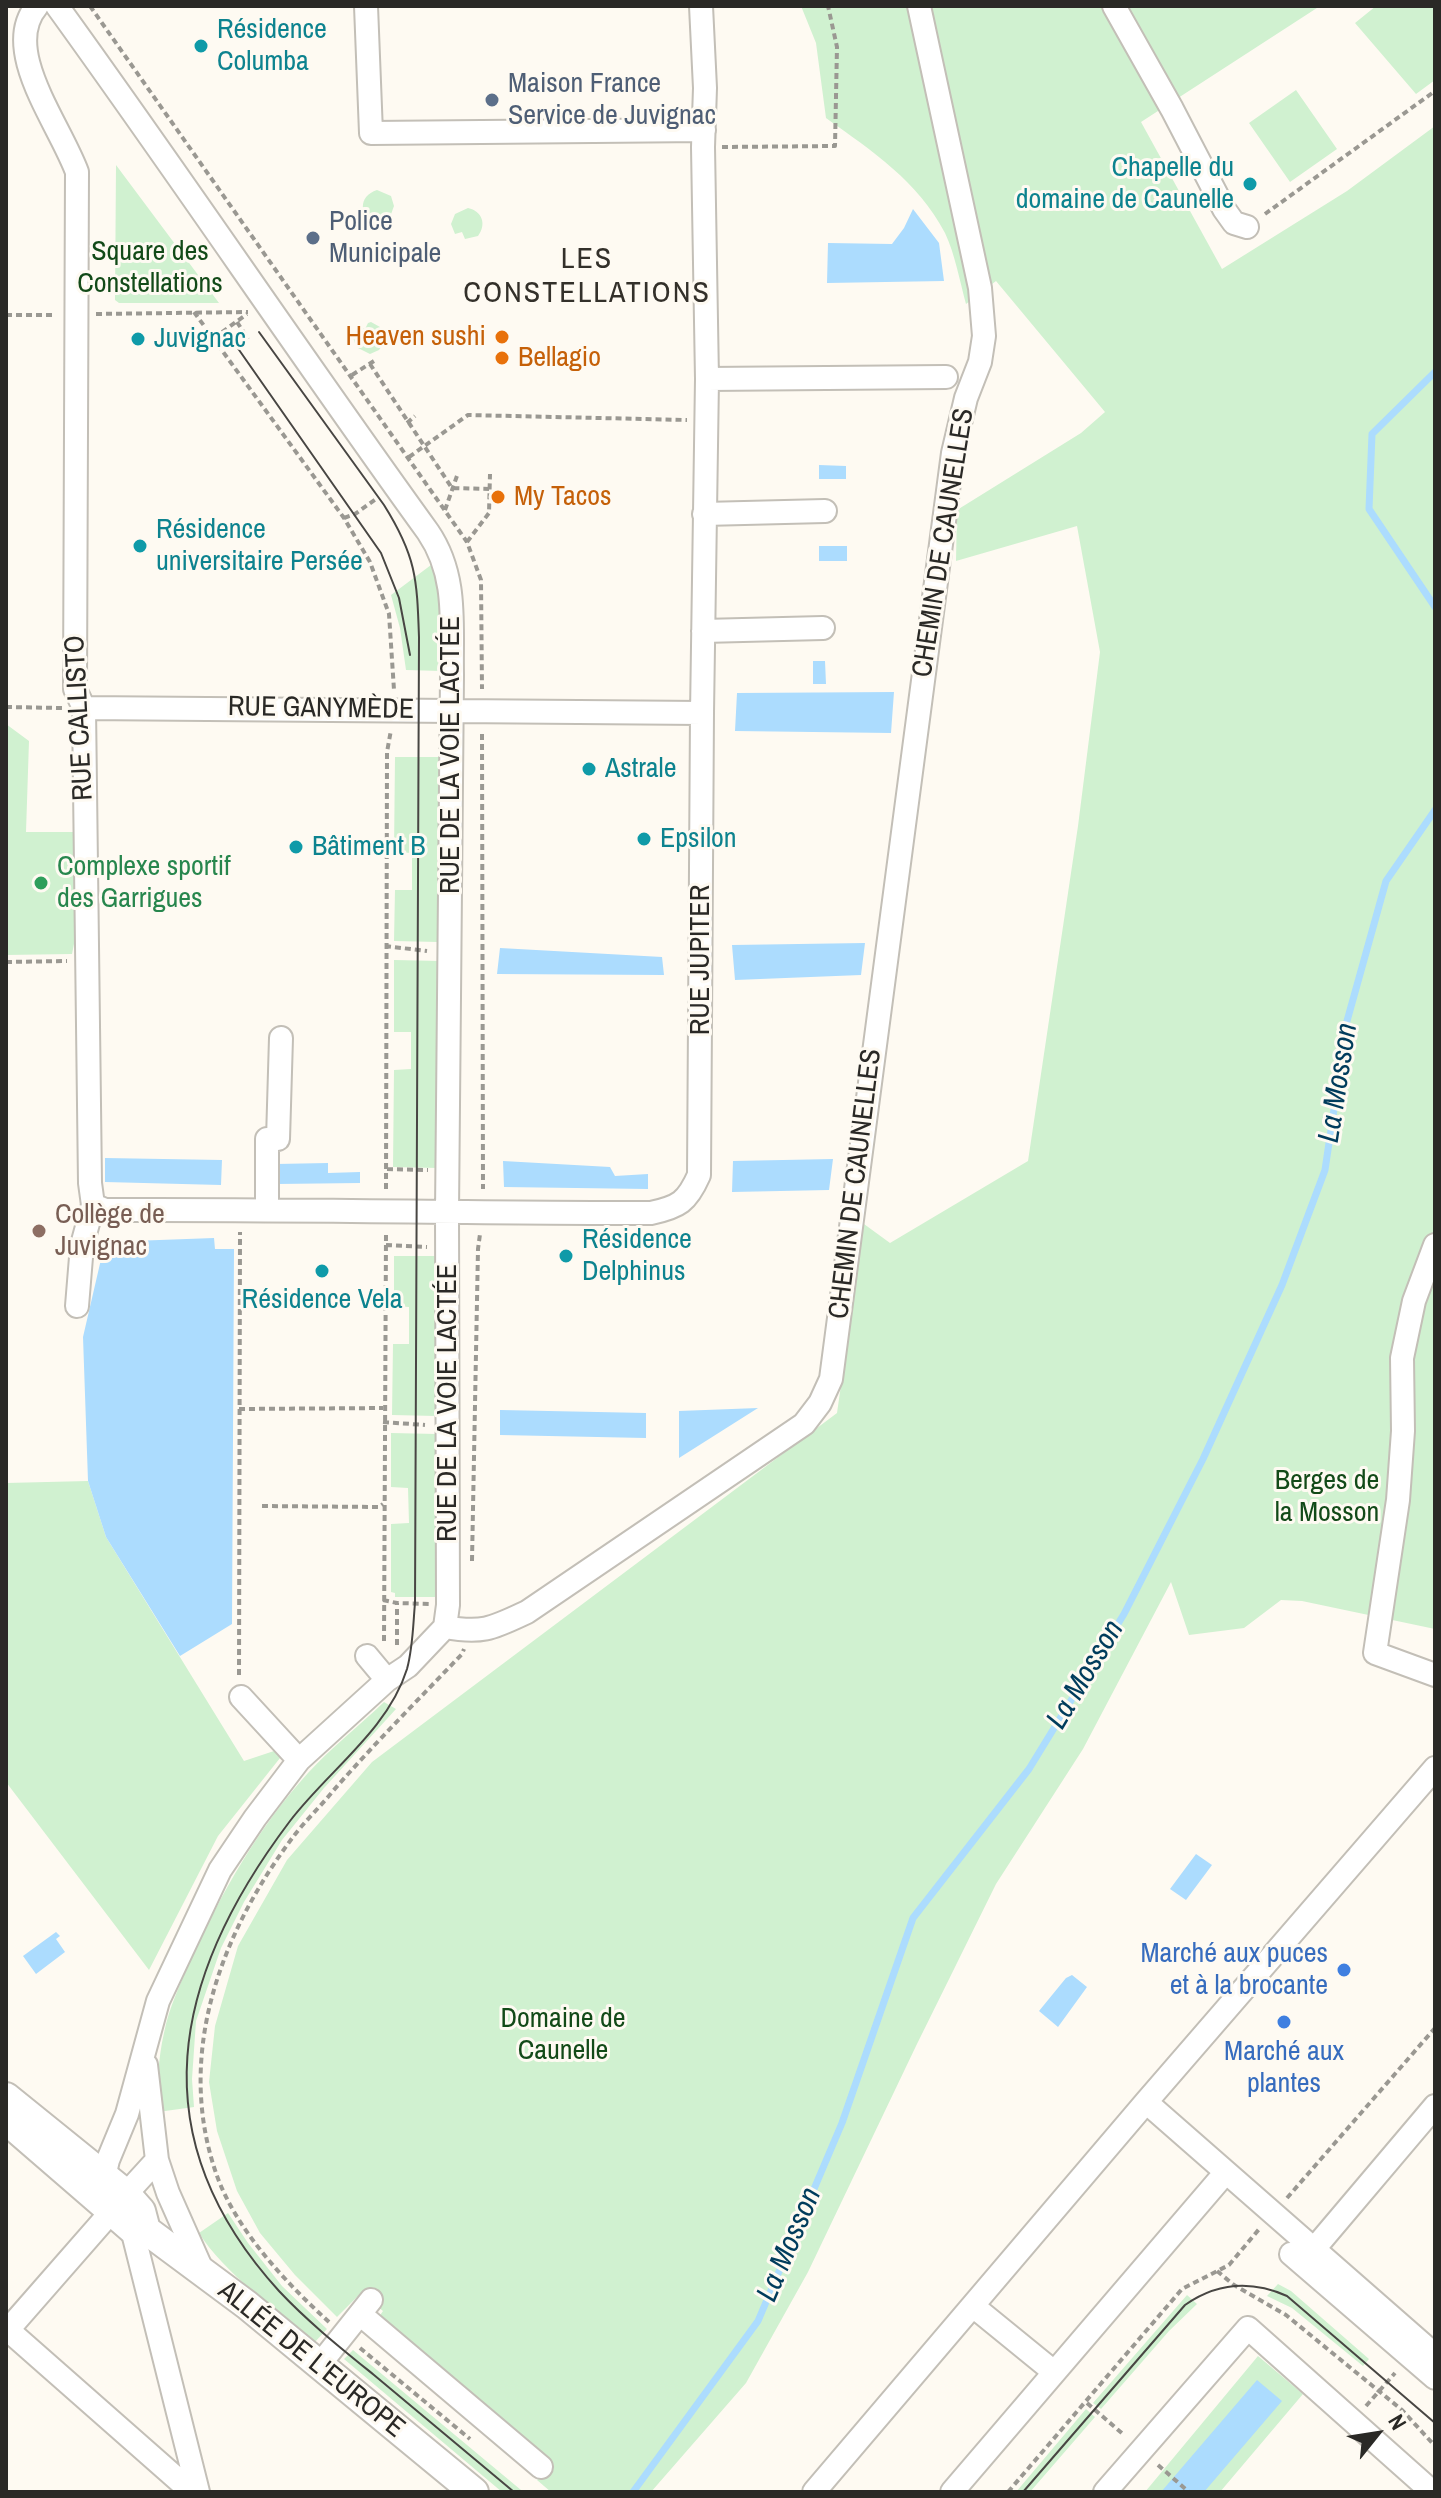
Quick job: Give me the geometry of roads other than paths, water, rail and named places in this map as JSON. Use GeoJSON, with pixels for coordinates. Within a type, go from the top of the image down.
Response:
{"type":"FeatureCollection","features":[{"type":"Feature","properties":{"kind":"main road"},"geometry":{"type":"LineString","coordinates":[[6,2097],[124,2208]]}},
{"type":"Feature","properties":{"kind":"main road"},"geometry":{"type":"LineString","coordinates":[[6,2120],[124,2208]]}},
{"type":"Feature","properties":{"kind":"main road","name":"ALLÉE DE L'EUROPE"},"geometry":{"type":"LineString","coordinates":[[124,2208],[474,2492]]}},
{"type":"Feature","properties":{"kind":"street","name":"RUE CALLISTO"},"geometry":{"type":"LineString","coordinates":[[37,6],[11,26],[7,65],[71,158],[77,172],[75,689],[84,708],[90,1183],[93,1205]]}},
{"type":"Feature","properties":{"kind":"street","name":"RUE DE LA VOIE LACTÉE"},"geometry":{"type":"LineString","coordinates":[[57,6],[435,543],[446,565],[451,590],[452,711],[447,1212],[448,1605],[445,1627]]}},
{"type":"Feature","properties":{"kind":"street"},"geometry":{"type":"LineString","coordinates":[[366,6],[371,133],[704,139]]}},
{"type":"Feature","properties":{"kind":"street","name":"RUE JUPITER"},"geometry":{"type":"LineString","coordinates":[[447,1212],[651,1213],[673,1209],[690,1196],[699,1175],[707,379],[705,88],[701,6]]}},
{"type":"Feature","properties":{"kind":"street","name":"CHEMIN DE CAUNELLES"},"geometry":{"type":"LineString","coordinates":[[445,1627],[479,1631],[527,1612],[804,1424],[820,1403],[831,1379],[953,453],[966,398],[980,362],[984,336],[980,288],[919,6]]}},
{"type":"Feature","properties":{"kind":"street"},"geometry":{"type":"LineString","coordinates":[[1114,6],[1224,209],[1234,223],[1247,227]]}},
{"type":"Feature","properties":{"kind":"street"},"geometry":{"type":"LineString","coordinates":[[707,379],[946,377]]}},
{"type":"Feature","properties":{"kind":"street"},"geometry":{"type":"LineString","coordinates":[[704,514],[825,511]]}},
{"type":"Feature","properties":{"kind":"street"},"geometry":{"type":"LineString","coordinates":[[703,631],[823,628]]}},
{"type":"Feature","properties":{"kind":"street","name":"RUE GANYMÈDE"},"geometry":{"type":"LineString","coordinates":[[84,708],[702,713]]}},
{"type":"Feature","properties":{"kind":"street"},"geometry":{"type":"LineString","coordinates":[[267,1209],[267,1139],[278,1139],[281,1038]]}},
{"type":"Feature","properties":{"kind":"street"},"geometry":{"type":"LineString","coordinates":[[77,1306],[82,1245],[93,1205],[105,1210],[447,1212]]}},
{"type":"Feature","properties":{"kind":"street"},"geometry":{"type":"LineString","coordinates":[[1435,1245],[1414,1301],[1402,1358],[1403,1431],[1398,1500],[1375,1653],[1435,1675]]}},
{"type":"Feature","properties":{"kind":"street"},"geometry":{"type":"LineString","coordinates":[[195,2492],[124,2208],[108,2160],[127,2114],[163,1990],[220,1870],[299,1760],[387,1680],[408,1666],[445,1627]]}},
{"type":"Feature","properties":{"kind":"street"},"geometry":{"type":"LineString","coordinates":[[376,1651],[387,1680]]}},
{"type":"Feature","properties":{"kind":"street"},"geometry":{"type":"LineString","coordinates":[[240,1688],[299,1760]]}},
{"type":"Feature","properties":{"kind":"street"},"geometry":{"type":"LineString","coordinates":[[814,2492],[1435,1768]]}},
{"type":"Feature","properties":{"kind":"street"},"geometry":{"type":"LineString","coordinates":[[145,2047],[157,2160],[168,2193],[205,2275]]}},
{"type":"Feature","properties":{"kind":"street"},"geometry":{"type":"LineString","coordinates":[[1146,2102],[1435,2355]]}},
{"type":"Feature","properties":{"kind":"street"},"geometry":{"type":"LineString","coordinates":[[1314,2249],[1435,2106]]}},
{"type":"Feature","properties":{"kind":"street"},"geometry":{"type":"LineString","coordinates":[[157,2160],[124,2208],[7,2331],[195,2492]]}},
{"type":"Feature","properties":{"kind":"street"},"geometry":{"type":"LineString","coordinates":[[952,2492],[1226,2172]]}},
{"type":"Feature","properties":{"kind":"street"},"geometry":{"type":"LineString","coordinates":[[1291,2254],[1435,2378]]}},
{"type":"Feature","properties":{"kind":"street"},"geometry":{"type":"LineString","coordinates":[[973,2306],[1054,2372]]}},
{"type":"Feature","properties":{"kind":"street"},"geometry":{"type":"LineString","coordinates":[[320,2364],[366,2307],[541,2467]]}},
{"type":"Feature","properties":{"kind":"street"},"geometry":{"type":"LineString","coordinates":[[1105,2492],[1248,2328],[1429,2489],[1427,2492]]}},
{"type":"Feature","properties":{"kind":"water"},"geometry":{"type":"Polygon","coordinates":[[[913,209],[939,243],[944,281],[827,283],[828,243],[892,244],[913,209]]]}},
{"type":"Feature","properties":{"kind":"water"},"geometry":{"type":"Polygon","coordinates":[[[819,465],[846,466],[846,479],[819,479],[819,465]]]}},
{"type":"Feature","properties":{"kind":"water"},"geometry":{"type":"Polygon","coordinates":[[[819,546],[847,546],[847,561],[819,561],[819,546]]]}},
{"type":"Feature","properties":{"kind":"water"},"geometry":{"type":"Polygon","coordinates":[[[813,661],[825,661],[826,684],[813,684],[813,661]]]}},
{"type":"Feature","properties":{"kind":"water"},"geometry":{"type":"Polygon","coordinates":[[[894,692],[891,733],[735,731],[737,693],[894,692]]]}},
{"type":"Feature","properties":{"kind":"water"},"geometry":{"type":"Polygon","coordinates":[[[865,943],[861,975],[735,980],[732,945],[865,943]]]}},
{"type":"Feature","properties":{"kind":"water"},"geometry":{"type":"Polygon","coordinates":[[[500,948],[662,957],[664,975],[497,974],[500,948]]]}},
{"type":"Feature","properties":{"kind":"water"},"geometry":{"type":"Polygon","coordinates":[[[105,1158],[222,1160],[221,1185],[105,1182],[105,1158]]]}},
{"type":"Feature","properties":{"kind":"water"},"geometry":{"type":"Polygon","coordinates":[[[833,1159],[829,1190],[732,1192],[733,1161],[833,1159]]]}},
{"type":"Feature","properties":{"kind":"water"},"geometry":{"type":"Polygon","coordinates":[[[503,1161],[610,1167],[615,1176],[648,1174],[648,1189],[504,1187],[503,1161]]]}},
{"type":"Feature","properties":{"kind":"water"},"geometry":{"type":"Polygon","coordinates":[[[328,1163],[328,1173],[360,1172],[360,1183],[277,1184],[276,1164],[328,1163]]]}},
{"type":"Feature","properties":{"kind":"water"},"geometry":{"type":"Polygon","coordinates":[[[214,1238],[215,1249],[234,1249],[232,1624],[180,1656],[106,1537],[88,1481],[83,1337],[105,1242],[214,1238]]]}},
{"type":"Feature","properties":{"kind":"water"},"geometry":{"type":"Polygon","coordinates":[[[758,1408],[679,1458],[679,1411],[758,1408]]]}},
{"type":"Feature","properties":{"kind":"water"},"geometry":{"type":"Polygon","coordinates":[[[500,1410],[646,1413],[646,1438],[500,1435],[500,1410]]]}},
{"type":"Feature","properties":{"kind":"water"},"geometry":{"type":"Polygon","coordinates":[[[1196,1854],[1212,1865],[1186,1900],[1170,1889],[1196,1854]]]}},
{"type":"Feature","properties":{"kind":"water"},"geometry":{"type":"Polygon","coordinates":[[[56,1932],[60,1936],[56,1939],[65,1952],[36,1974],[23,1956],[56,1932]]]}},
{"type":"Feature","properties":{"kind":"water"},"geometry":{"type":"Polygon","coordinates":[[[1072,1975],[1087,1987],[1058,2027],[1039,2011],[1072,1975]]]}},
{"type":"Feature","properties":{"kind":"water"},"geometry":{"type":"Polygon","coordinates":[[[1257,2380],[1282,2401],[1204,2492],[1161,2492],[1257,2380]]]}},
{"type":"Feature","properties":{"kind":"waterway","name":"La Mosson"},"geometry":{"type":"LineString","coordinates":[[1435,372],[1372,434],[1369,509],[1435,607]]}},
{"type":"Feature","properties":{"kind":"waterway","name":"La Mosson"},"geometry":{"type":"LineString","coordinates":[[633,2492],[758,2321],[842,2123],[913,1918],[1029,1769],[1124,1614],[1203,1459],[1282,1285],[1325,1170],[1347,1021],[1386,881],[1435,810]]}},
{"type":"Feature","properties":{"kind":"tram line"},"geometry":{"type":"LineString","coordinates":[[259,332],[395,523],[409,554],[417,599],[415,1603],[409,1661],[398,1691],[372,1731],[290,1821],[250,1880],[219,1938],[197,1997],[187,2056],[189,2115],[205,2174],[234,2233],[279,2291],[325,2335],[514,2492]]}},
{"type":"Feature","properties":{"kind":"tram line"},"geometry":{"type":"LineString","coordinates":[[237,347],[381,553],[399,598],[410,655]]}},
{"type":"Feature","properties":{"kind":"tram line"},"geometry":{"type":"LineString","coordinates":[[1023,2492],[1185,2305],[1222,2288],[1261,2287],[1287,2296],[1435,2423]]}},
{"type":"Feature","properties":{"kind":"place","name":"Résidence Columba"},"geometry":{"type":"Point","coordinates":[201,46]}},
{"type":"Feature","properties":{"kind":"place","name":"Maison France Service de Juvignac"},"geometry":{"type":"Point","coordinates":[492,100]}},
{"type":"Feature","properties":{"kind":"place","name":"Chapelle du domaine de Caunelle"},"geometry":{"type":"Point","coordinates":[1250,184]}},
{"type":"Feature","properties":{"kind":"place","name":"Police Municipale"},"geometry":{"type":"Point","coordinates":[313,238]}},
{"type":"Feature","properties":{"kind":"place","name":"Heaven sushi"},"geometry":{"type":"Point","coordinates":[502,337]}},
{"type":"Feature","properties":{"kind":"place","name":"Juvignac"},"geometry":{"type":"Point","coordinates":[138,339]}},
{"type":"Feature","properties":{"kind":"place","name":"Bellagio"},"geometry":{"type":"Point","coordinates":[502,358]}},
{"type":"Feature","properties":{"kind":"place","name":"My Tacos"},"geometry":{"type":"Point","coordinates":[498,497]}},
{"type":"Feature","properties":{"kind":"place","name":"Résidence universitaire Persée"},"geometry":{"type":"Point","coordinates":[140,546]}},
{"type":"Feature","properties":{"kind":"place","name":"Astrale"},"geometry":{"type":"Point","coordinates":[589,769]}},
{"type":"Feature","properties":{"kind":"place","name":"Epsilon"},"geometry":{"type":"Point","coordinates":[644,839]}},
{"type":"Feature","properties":{"kind":"place","name":"Bâtiment B"},"geometry":{"type":"Point","coordinates":[296,847]}},
{"type":"Feature","properties":{"kind":"place","name":"Complexe sportif des Garrigues"},"geometry":{"type":"Point","coordinates":[41,883]}},
{"type":"Feature","properties":{"kind":"place","name":"Collège de Juvignac"},"geometry":{"type":"Point","coordinates":[39,1231]}},
{"type":"Feature","properties":{"kind":"place","name":"Résidence Delphinus"},"geometry":{"type":"Point","coordinates":[566,1256]}},
{"type":"Feature","properties":{"kind":"place","name":"Résidence Vela"},"geometry":{"type":"Point","coordinates":[322,1271]}},
{"type":"Feature","properties":{"kind":"place","name":"Marché aux puces et à la brocante"},"geometry":{"type":"Point","coordinates":[1344,1970]}},
{"type":"Feature","properties":{"kind":"place","name":"Marché aux plantes"},"geometry":{"type":"Point","coordinates":[1284,2022]}},
{"type":"Feature","properties":{"kind":"district","name":"LES CONSTELLATIONS"},"geometry":{"type":"Point","coordinates":[587,277]}},
{"type":"Feature","properties":{"kind":"park label","name":"Square des Constellations"},"geometry":{"type":"Point","coordinates":[150,268]}},
{"type":"Feature","properties":{"kind":"park label","name":"Berges de la Mosson"},"geometry":{"type":"Point","coordinates":[1327,1497]}},
{"type":"Feature","properties":{"kind":"park label","name":"Domaine de Caunelle"},"geometry":{"type":"Point","coordinates":[563,2035]}}]}
